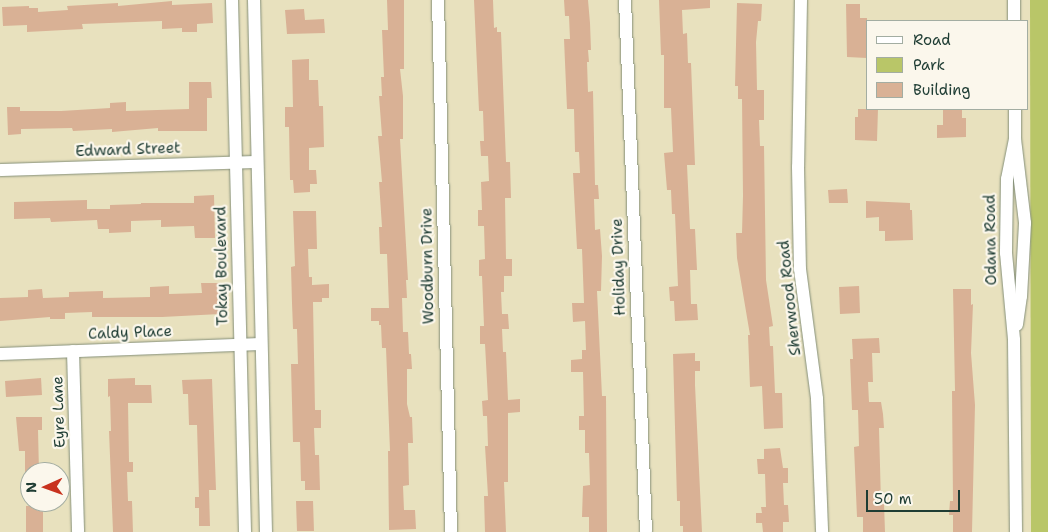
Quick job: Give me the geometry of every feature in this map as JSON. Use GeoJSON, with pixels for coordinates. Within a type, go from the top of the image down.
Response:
{"type":"FeatureCollection","features":[{"type":"Feature","properties":{"kind":"street","name":"Tokay Boulevard"},"geometry":{"type":"LineString","coordinates":[[232,0],[245,532]]}},
{"type":"Feature","properties":{"kind":"street"},"geometry":{"type":"LineString","coordinates":[[254,0],[266,532]]}},
{"type":"Feature","properties":{"kind":"street","name":"Woodburn Drive"},"geometry":{"type":"LineString","coordinates":[[438,0],[451,532]]}},
{"type":"Feature","properties":{"kind":"street","name":"Holiday Drive"},"geometry":{"type":"LineString","coordinates":[[625,0],[646,532]]}},
{"type":"Feature","properties":{"kind":"street","name":"Sherwood Road"},"geometry":{"type":"LineString","coordinates":[[801,0],[798,167],[800,269],[817,399],[822,532]]}},
{"type":"Feature","properties":{"kind":"street"},"geometry":{"type":"LineString","coordinates":[[1014,0],[1014,20]]}},
{"type":"Feature","properties":{"kind":"street","name":"Odana Road"},"geometry":{"type":"LineString","coordinates":[[1014,340],[1021,296],[1025,233],[1015,139],[1015,110]]}},
{"type":"Feature","properties":{"kind":"street","name":"Odana Road"},"geometry":{"type":"LineString","coordinates":[[1015,139],[1007,179],[1006,234],[1008,296],[1014,340],[1016,531]]}},
{"type":"Feature","properties":{"kind":"street","name":"Edward Street"},"geometry":{"type":"LineString","coordinates":[[0,170],[257,162]]}},
{"type":"Feature","properties":{"kind":"street","name":"Caldy Place"},"geometry":{"type":"LineString","coordinates":[[0,354],[261,344]]}},
{"type":"Feature","properties":{"kind":"street","name":"Eyre Lane"},"geometry":{"type":"LineString","coordinates":[[73,351],[78,532]]}},
{"type":"Feature","properties":{"kind":"green space"},"geometry":{"type":"Polygon","coordinates":[[[1030,0],[1048,0],[1048,532],[1031,532],[1030,0]]]}},
{"type":"Feature","properties":{"kind":"building"},"geometry":{"type":"Polygon","coordinates":[[[387,0],[404,0],[404,69],[400,69],[403,96],[403,139],[400,139],[408,280],[406,280],[407,298],[402,298],[403,332],[408,332],[409,354],[411,354],[412,369],[407,369],[407,404],[410,417],[412,417],[413,443],[408,443],[409,485],[403,486],[404,510],[415,510],[416,529],[389,530],[388,451],[390,451],[386,348],[382,348],[381,325],[379,325],[379,321],[371,321],[371,308],[389,308],[387,254],[380,254],[379,227],[382,227],[379,182],[382,182],[378,136],[382,136],[379,96],[382,96],[381,77],[384,77],[382,30],[388,30],[387,0]]]}},
{"type":"Feature","properties":{"kind":"building"},"geometry":{"type":"Polygon","coordinates":[[[474,0],[493,0],[494,28],[497,27],[497,32],[501,32],[506,162],[510,162],[511,198],[505,198],[506,259],[512,259],[512,276],[504,276],[504,292],[501,292],[502,314],[508,314],[509,329],[502,329],[503,352],[506,352],[508,400],[520,399],[520,412],[508,413],[508,482],[504,482],[506,532],[485,532],[484,496],[488,496],[485,446],[488,446],[487,416],[483,416],[482,401],[488,400],[485,344],[480,344],[480,326],[484,326],[482,276],[479,276],[479,260],[485,259],[484,226],[478,226],[478,210],[482,210],[481,182],[489,181],[488,156],[481,156],[480,141],[484,141],[483,111],[479,111],[474,0]]]}},
{"type":"Feature","properties":{"kind":"building"},"geometry":{"type":"Polygon","coordinates":[[[564,0],[588,0],[590,23],[591,50],[588,50],[589,62],[587,62],[588,92],[593,91],[595,185],[598,185],[599,199],[594,199],[595,230],[600,229],[602,256],[601,291],[597,291],[602,396],[606,396],[607,532],[589,532],[589,517],[582,517],[583,486],[590,485],[589,453],[585,453],[585,430],[579,430],[579,416],[584,416],[583,372],[571,372],[571,360],[582,359],[582,350],[586,350],[585,321],[573,322],[572,303],[584,303],[582,249],[577,249],[573,173],[580,173],[579,152],[575,152],[574,109],[567,109],[564,39],[570,39],[569,16],[565,16],[564,0]]]}},
{"type":"Feature","properties":{"kind":"building"},"geometry":{"type":"Polygon","coordinates":[[[659,0],[710,0],[710,8],[682,10],[683,34],[687,33],[688,63],[691,63],[695,165],[687,165],[690,229],[695,229],[697,270],[690,270],[691,304],[697,304],[698,320],[675,321],[674,301],[670,301],[669,287],[678,286],[675,214],[672,214],[671,190],[667,190],[664,153],[673,152],[671,108],[664,108],[664,55],[661,55],[659,0]]]}},
{"type":"Feature","properties":{"kind":"building"},"geometry":{"type":"Polygon","coordinates":[[[172,1],[172,5],[212,3],[213,23],[197,24],[197,32],[182,32],[182,28],[162,29],[162,21],[82,24],[83,29],[27,32],[27,25],[3,26],[2,7],[29,6],[29,8],[38,8],[38,12],[68,10],[67,6],[118,3],[118,6],[172,1]]]}},
{"type":"Feature","properties":{"kind":"building"},"geometry":{"type":"Polygon","coordinates":[[[737,3],[762,4],[761,21],[758,21],[756,42],[757,90],[764,90],[764,120],[759,120],[760,146],[764,146],[766,280],[773,326],[769,327],[770,346],[773,346],[775,393],[782,393],[783,428],[764,429],[762,386],[750,387],[748,335],[750,335],[737,258],[736,233],[742,233],[743,196],[742,99],[738,99],[738,86],[735,86],[737,3]]]}},
{"type":"Feature","properties":{"kind":"building"},"geometry":{"type":"Polygon","coordinates":[[[846,4],[860,4],[860,18],[867,18],[866,58],[847,57],[846,4]]]}},
{"type":"Feature","properties":{"kind":"building"},"geometry":{"type":"Polygon","coordinates":[[[304,9],[305,20],[324,19],[325,33],[287,34],[285,10],[304,9]]]}},
{"type":"Feature","properties":{"kind":"building"},"geometry":{"type":"Polygon","coordinates":[[[309,59],[309,80],[318,80],[319,106],[323,106],[324,147],[309,148],[309,170],[316,170],[317,184],[310,184],[310,192],[294,193],[293,180],[290,180],[289,127],[285,127],[285,107],[293,107],[292,60],[309,59]]]}},
{"type":"Feature","properties":{"kind":"building"},"geometry":{"type":"Polygon","coordinates":[[[189,82],[211,82],[212,98],[207,98],[207,131],[158,131],[158,128],[112,132],[112,129],[73,131],[72,128],[21,129],[21,134],[8,135],[7,107],[20,107],[20,111],[61,111],[110,108],[110,103],[126,102],[126,111],[189,109],[189,82]]]}},
{"type":"Feature","properties":{"kind":"building"},"geometry":{"type":"Polygon","coordinates":[[[858,109],[878,110],[877,141],[855,140],[855,117],[858,117],[858,109]]]}},
{"type":"Feature","properties":{"kind":"building"},"geometry":{"type":"Polygon","coordinates":[[[943,110],[962,110],[962,118],[966,118],[966,137],[937,138],[937,125],[943,125],[943,110]]]}},
{"type":"Feature","properties":{"kind":"building"},"geometry":{"type":"Polygon","coordinates":[[[847,189],[848,203],[829,203],[828,190],[847,189]]]}},
{"type":"Feature","properties":{"kind":"building"},"geometry":{"type":"Polygon","coordinates":[[[214,195],[215,238],[195,238],[194,226],[161,227],[161,220],[131,221],[131,232],[109,233],[109,229],[98,229],[97,220],[51,222],[50,218],[14,219],[14,202],[87,200],[87,209],[110,209],[110,205],[194,203],[194,196],[214,195]]]}},
{"type":"Feature","properties":{"kind":"building"},"geometry":{"type":"Polygon","coordinates":[[[866,201],[910,203],[913,240],[885,241],[885,231],[879,231],[879,217],[866,218],[866,201]]]}},
{"type":"Feature","properties":{"kind":"building"},"geometry":{"type":"Polygon","coordinates":[[[293,211],[316,211],[317,249],[308,249],[309,277],[312,277],[312,285],[329,284],[329,298],[322,298],[322,302],[313,302],[315,410],[321,410],[321,428],[314,428],[315,455],[319,455],[320,490],[305,490],[305,481],[301,481],[300,442],[293,442],[291,364],[298,364],[297,329],[293,329],[292,303],[291,267],[295,266],[293,211]]]}},
{"type":"Feature","properties":{"kind":"building"},"geometry":{"type":"Polygon","coordinates":[[[201,283],[219,283],[220,314],[162,317],[92,317],[92,312],[65,313],[65,319],[50,319],[50,317],[0,321],[0,298],[28,297],[28,290],[42,289],[43,298],[69,297],[69,292],[103,291],[103,298],[150,297],[150,287],[169,286],[169,294],[202,293],[201,283]]]}},
{"type":"Feature","properties":{"kind":"building"},"geometry":{"type":"Polygon","coordinates":[[[859,286],[860,313],[840,314],[839,287],[859,286]]]}},
{"type":"Feature","properties":{"kind":"building"},"geometry":{"type":"Polygon","coordinates":[[[953,289],[971,289],[971,305],[973,304],[971,353],[975,405],[972,532],[953,532],[953,515],[949,515],[950,501],[953,501],[952,391],[955,391],[953,289]]]}},
{"type":"Feature","properties":{"kind":"building"},"geometry":{"type":"Polygon","coordinates":[[[879,338],[880,353],[872,353],[873,382],[868,382],[869,402],[881,402],[883,414],[884,428],[879,428],[881,503],[884,503],[885,532],[863,532],[863,517],[857,517],[854,447],[859,446],[858,410],[852,410],[850,359],[853,359],[852,339],[879,338]]]}},
{"type":"Feature","properties":{"kind":"building"},"geometry":{"type":"Polygon","coordinates":[[[695,353],[695,361],[700,361],[700,371],[695,371],[695,385],[702,532],[683,532],[683,526],[680,526],[680,501],[677,501],[673,354],[695,353]]]}},
{"type":"Feature","properties":{"kind":"building"},"geometry":{"type":"Polygon","coordinates":[[[41,378],[42,395],[6,397],[5,381],[41,378]]]}},
{"type":"Feature","properties":{"kind":"building"},"geometry":{"type":"Polygon","coordinates":[[[135,378],[135,385],[151,385],[152,403],[128,403],[129,462],[133,462],[133,472],[127,472],[128,501],[132,501],[133,532],[113,532],[108,379],[135,378]]]}},
{"type":"Feature","properties":{"kind":"building"},"geometry":{"type":"Polygon","coordinates":[[[212,379],[216,490],[209,490],[210,526],[199,526],[199,508],[195,508],[195,497],[199,497],[197,425],[189,425],[188,394],[183,394],[182,380],[212,379]]]}},
{"type":"Feature","properties":{"kind":"building"},"geometry":{"type":"Polygon","coordinates":[[[16,417],[42,417],[42,430],[38,430],[39,462],[25,462],[25,451],[19,451],[16,417]]]}},
{"type":"Feature","properties":{"kind":"building"},"geometry":{"type":"Polygon","coordinates":[[[780,448],[783,468],[788,468],[788,483],[783,483],[784,505],[788,505],[789,522],[783,522],[783,532],[763,532],[762,523],[756,523],[756,513],[762,513],[761,507],[766,507],[765,474],[758,474],[757,459],[764,459],[764,449],[780,448]]]}},
{"type":"Feature","properties":{"kind":"building"},"geometry":{"type":"Polygon","coordinates":[[[296,501],[313,501],[314,531],[297,531],[296,501]]]}},
{"type":"Feature","properties":{"kind":"building"},"geometry":{"type":"Polygon","coordinates":[[[26,512],[43,512],[43,532],[26,532],[26,512]]]}}]}
